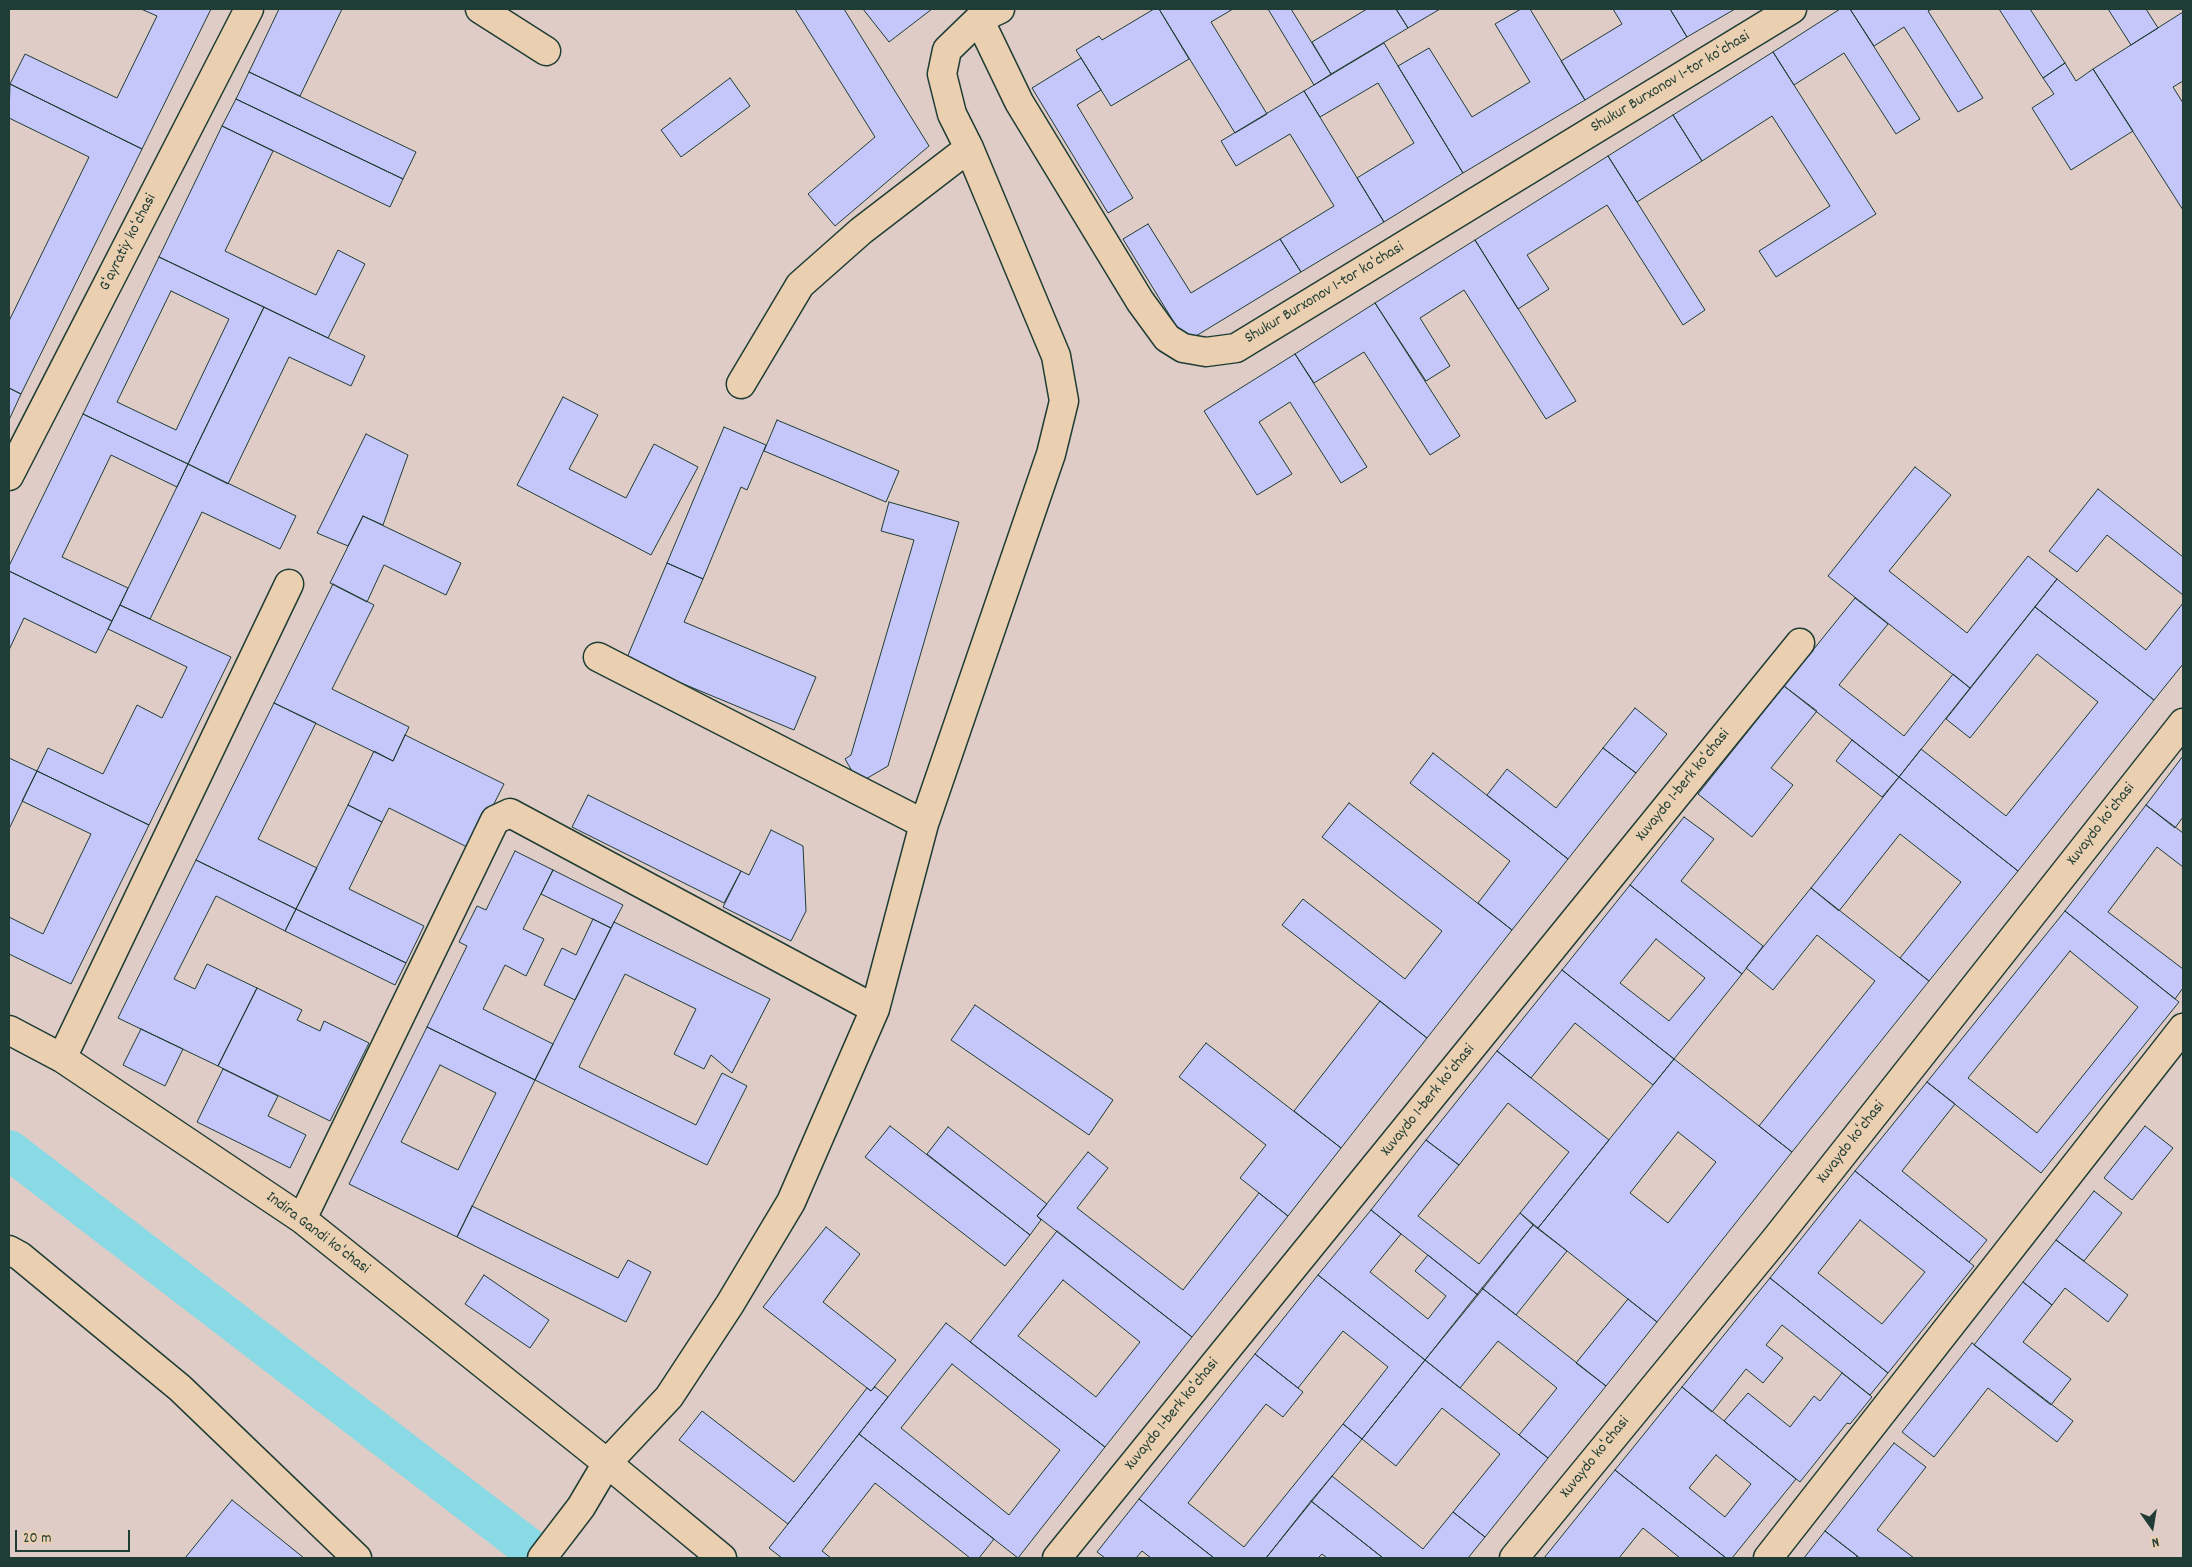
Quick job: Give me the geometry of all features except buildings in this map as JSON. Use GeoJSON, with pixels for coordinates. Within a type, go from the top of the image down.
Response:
{"type":"FeatureCollection","features":[{"type":"Feature","properties":{"kind":"street","name":"Gʻayratiy koʻchasi"},"geometry":{"type":"LineString","coordinates":[[9,476],[249,9]]}},
{"type":"Feature","properties":{"kind":"street"},"geometry":{"type":"LineString","coordinates":[[480,9],[546,51]]}},
{"type":"Feature","properties":{"kind":"street","name":"Shukur Burxonov 1-tor koʻchasi"},"geometry":{"type":"LineString","coordinates":[[989,14],[1018,102],[1140,301],[1167,338],[1183,348],[1206,352],[1236,348],[1792,9]]}},
{"type":"Feature","properties":{"kind":"street"},"geometry":{"type":"LineString","coordinates":[[542,1558],[581,1507],[607,1463],[669,1397],[736,1296],[791,1202],[875,1009],[924,824],[1051,454],[1064,400],[1056,356],[969,148],[952,114],[942,74],[947,50],[989,14]]}},
{"type":"Feature","properties":{"kind":"street"},"geometry":{"type":"LineString","coordinates":[[741,384],[800,285],[861,232],[969,148]]}},
{"type":"Feature","properties":{"kind":"street"},"geometry":{"type":"LineString","coordinates":[[62,1058],[289,584]]}},
{"type":"Feature","properties":{"kind":"street","name":"Xuvaydo 1-berk koʻchasi"},"geometry":{"type":"LineString","coordinates":[[1057,1558],[1800,643]]}},
{"type":"Feature","properties":{"kind":"street"},"geometry":{"type":"LineString","coordinates":[[598,658],[924,824]]}},
{"type":"Feature","properties":{"kind":"street","name":"Xuvaydo koʻchasi"},"geometry":{"type":"LineString","coordinates":[[1514,1558],[1775,1240],[2183,723]]}},
{"type":"Feature","properties":{"kind":"street"},"geometry":{"type":"LineString","coordinates":[[302,1219],[495,820],[510,813],[875,1009]]}},
{"type":"Feature","properties":{"kind":"street"},"geometry":{"type":"LineString","coordinates":[[1768,1558],[2183,1028]]}},
{"type":"Feature","properties":{"kind":"street","name":"Indira Gandi koʻchasi"},"geometry":{"type":"LineString","coordinates":[[9,1030],[62,1058],[302,1219],[607,1463],[722,1558]]}},
{"type":"Feature","properties":{"kind":"street"},"geometry":{"type":"LineString","coordinates":[[9,1250],[20,1256],[180,1388],[357,1558]]}},
{"type":"Feature","properties":{"kind":"waterway"},"geometry":{"type":"LineString","coordinates":[[9,1150],[542,1558]]}}]}
